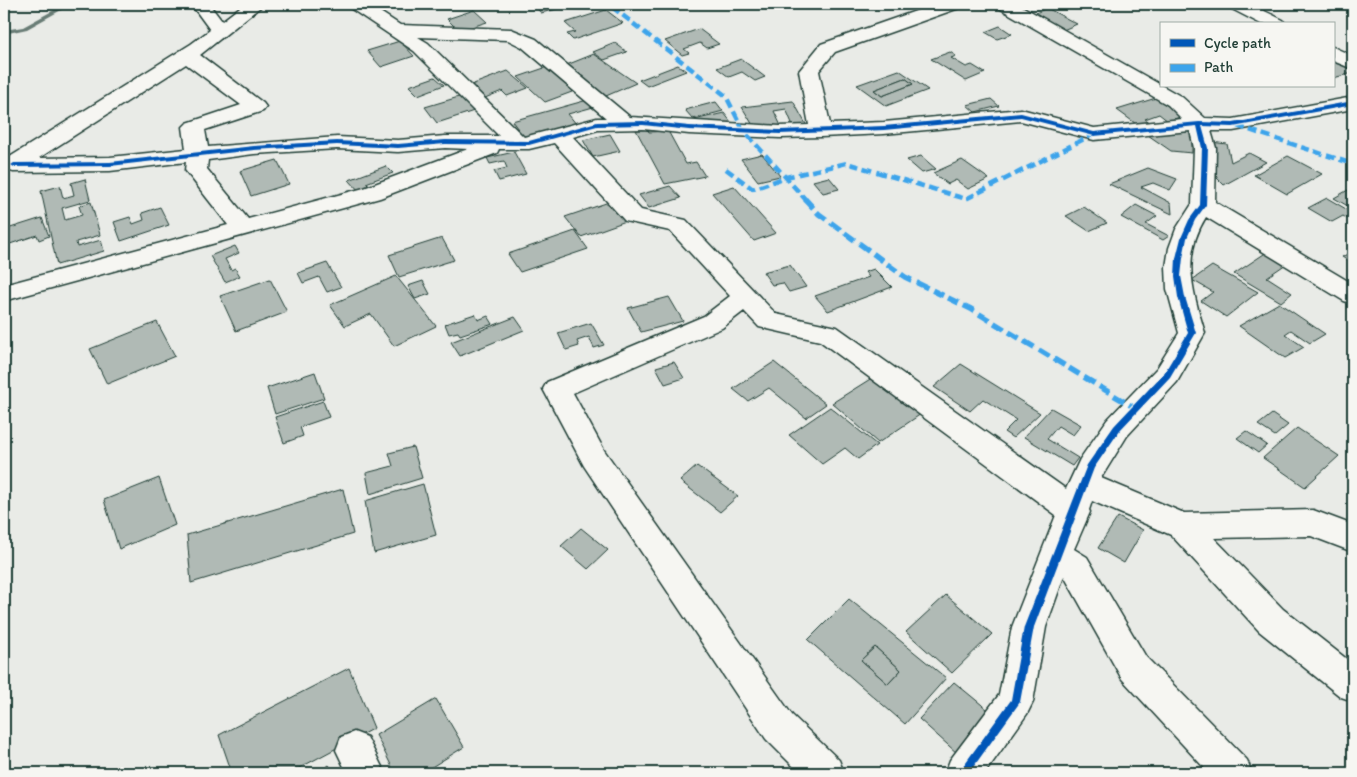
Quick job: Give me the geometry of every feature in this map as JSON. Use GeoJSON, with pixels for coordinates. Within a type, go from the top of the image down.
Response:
{"type":"FeatureCollection","features":[{"type":"Feature","properties":{"kind":"street"},"geometry":{"type":"LineString","coordinates":[[200,4],[220,31]]}},
{"type":"Feature","properties":{"kind":"street"},"geometry":{"type":"LineString","coordinates":[[9,168],[187,55],[255,4]]}},
{"type":"Feature","properties":{"kind":"street"},"geometry":{"type":"LineString","coordinates":[[356,4],[421,46],[510,143]]}},
{"type":"Feature","properties":{"kind":"street"},"geometry":{"type":"LineString","coordinates":[[821,131],[810,71],[828,48],[953,4]]}},
{"type":"Feature","properties":{"kind":"street"},"geometry":{"type":"LineString","coordinates":[[963,773],[1015,702],[1030,627],[1090,467],[1117,428],[1167,375],[1192,333],[1178,278],[1182,246],[1194,214],[1203,205],[1205,148],[1199,124],[1174,101],[1005,4]]}},
{"type":"Feature","properties":{"kind":"street"},"geometry":{"type":"LineString","coordinates":[[1236,4],[1272,22]]}},
{"type":"Feature","properties":{"kind":"street"},"geometry":{"type":"LineString","coordinates":[[396,30],[511,35],[529,43],[625,123]]}},
{"type":"Feature","properties":{"kind":"street"},"geometry":{"type":"LineString","coordinates":[[1334,54],[1353,63]]}},
{"type":"Feature","properties":{"kind":"street"},"geometry":{"type":"LineString","coordinates":[[187,55],[256,107],[194,127],[198,154],[196,170],[243,228]]}},
{"type":"Feature","properties":{"kind":"street"},"geometry":{"type":"LineString","coordinates":[[9,168],[110,164],[254,148],[337,143],[398,146],[444,142],[529,144],[597,124],[625,123],[780,132],[884,128],[1021,115],[1094,134],[1199,124],[1233,125],[1353,103]]}},
{"type":"Feature","properties":{"kind":"street"},"geometry":{"type":"LineString","coordinates":[[559,134],[633,216],[678,225],[768,321],[828,334],[1074,512]]}},
{"type":"Feature","properties":{"kind":"street"},"geometry":{"type":"LineString","coordinates":[[4,293],[372,193],[510,143]]}},
{"type":"Feature","properties":{"kind":"street"},"geometry":{"type":"LineString","coordinates":[[1203,205],[1353,295]]}},
{"type":"Feature","properties":{"kind":"street"},"geometry":{"type":"LineString","coordinates":[[745,298],[713,322],[557,389],[594,458],[779,727],[826,773]]}},
{"type":"Feature","properties":{"kind":"street"},"geometry":{"type":"LineString","coordinates":[[1084,484],[1182,526],[1271,620],[1353,685]]}},
{"type":"Feature","properties":{"kind":"street"},"geometry":{"type":"LineString","coordinates":[[1182,526],[1313,523],[1353,539]]}},
{"type":"Feature","properties":{"kind":"street"},"geometry":{"type":"LineString","coordinates":[[1058,555],[1076,567],[1134,668],[1234,773]]}},
{"type":"Feature","properties":{"kind":"building"},"geometry":{"type":"Polygon","coordinates":[[[533,4],[577,4],[541,13],[533,4]]]}},
{"type":"Feature","properties":{"kind":"building"},"geometry":{"type":"Polygon","coordinates":[[[1047,8],[1077,24],[1061,31],[1031,15],[1047,8]]]}},
{"type":"Feature","properties":{"kind":"building"},"geometry":{"type":"Polygon","coordinates":[[[474,10],[487,22],[459,31],[447,19],[474,10]]]}},
{"type":"Feature","properties":{"kind":"building"},"geometry":{"type":"Polygon","coordinates":[[[606,10],[623,23],[573,40],[567,34],[575,32],[565,23],[606,10]]]}},
{"type":"Feature","properties":{"kind":"building"},"geometry":{"type":"Polygon","coordinates":[[[1000,26],[1012,34],[997,39],[985,32],[1000,26]]]}},
{"type":"Feature","properties":{"kind":"building"},"geometry":{"type":"Polygon","coordinates":[[[699,29],[719,44],[707,48],[700,43],[684,49],[689,53],[682,55],[665,41],[699,29]]]}},
{"type":"Feature","properties":{"kind":"building"},"geometry":{"type":"Polygon","coordinates":[[[400,41],[414,56],[381,67],[367,51],[400,41]]]}},
{"type":"Feature","properties":{"kind":"building"},"geometry":{"type":"Polygon","coordinates":[[[615,43],[627,52],[604,60],[593,52],[615,43]]]}},
{"type":"Feature","properties":{"kind":"building"},"geometry":{"type":"Polygon","coordinates":[[[950,52],[956,56],[951,58],[966,67],[972,65],[985,73],[966,81],[931,59],[950,52]]]}},
{"type":"Feature","properties":{"kind":"building"},"geometry":{"type":"Polygon","coordinates":[[[594,54],[636,83],[606,96],[564,66],[594,54]]]}},
{"type":"Feature","properties":{"kind":"building"},"geometry":{"type":"Polygon","coordinates":[[[1334,55],[1353,67],[1353,73],[1334,78],[1334,55]]]}},
{"type":"Feature","properties":{"kind":"building"},"geometry":{"type":"Polygon","coordinates":[[[741,59],[765,77],[755,81],[742,72],[729,77],[717,68],[741,59]]]}},
{"type":"Feature","properties":{"kind":"building"},"geometry":{"type":"Polygon","coordinates":[[[553,65],[580,89],[545,102],[518,77],[553,65]]]}},
{"type":"Feature","properties":{"kind":"building"},"geometry":{"type":"Polygon","coordinates":[[[678,65],[686,71],[647,86],[639,80],[678,65]]]}},
{"type":"Feature","properties":{"kind":"building"},"geometry":{"type":"Polygon","coordinates":[[[899,70],[928,90],[886,106],[857,85],[899,70]],[[905,78],[874,90],[882,96],[913,84],[905,78]]]}},
{"type":"Feature","properties":{"kind":"building"},"geometry":{"type":"Polygon","coordinates":[[[508,71],[528,88],[507,96],[502,91],[485,98],[471,85],[508,71]]]}},
{"type":"Feature","properties":{"kind":"building"},"geometry":{"type":"Polygon","coordinates":[[[435,77],[444,85],[418,95],[409,86],[435,77]]]}},
{"type":"Feature","properties":{"kind":"building"},"geometry":{"type":"Polygon","coordinates":[[[905,78],[913,84],[882,96],[874,90],[905,78]]]}},
{"type":"Feature","properties":{"kind":"building"},"geometry":{"type":"Polygon","coordinates":[[[462,96],[474,111],[437,123],[425,107],[462,96]]]}},
{"type":"Feature","properties":{"kind":"building"},"geometry":{"type":"Polygon","coordinates":[[[1156,98],[1183,116],[1168,121],[1159,114],[1145,119],[1150,122],[1139,126],[1117,110],[1156,98]]]}},
{"type":"Feature","properties":{"kind":"building"},"geometry":{"type":"Polygon","coordinates":[[[591,99],[597,106],[568,114],[577,125],[526,140],[512,121],[591,99]]]}},
{"type":"Feature","properties":{"kind":"building"},"geometry":{"type":"Polygon","coordinates":[[[991,99],[999,106],[975,112],[967,105],[991,99]]]}},
{"type":"Feature","properties":{"kind":"building"},"geometry":{"type":"Polygon","coordinates":[[[793,101],[807,126],[794,128],[786,109],[774,111],[782,128],[754,127],[742,107],[793,101]]]}},
{"type":"Feature","properties":{"kind":"building"},"geometry":{"type":"Polygon","coordinates":[[[716,102],[723,111],[693,119],[685,110],[716,102]]]}},
{"type":"Feature","properties":{"kind":"building"},"geometry":{"type":"Polygon","coordinates":[[[724,113],[735,127],[694,127],[694,120],[724,113]]]}},
{"type":"Feature","properties":{"kind":"building"},"geometry":{"type":"Polygon","coordinates":[[[1184,127],[1192,135],[1192,153],[1171,151],[1145,133],[1184,127]]]}},
{"type":"Feature","properties":{"kind":"building"},"geometry":{"type":"Polygon","coordinates":[[[647,128],[649,132],[668,131],[686,164],[696,162],[705,176],[665,184],[636,130],[647,128]]]}},
{"type":"Feature","properties":{"kind":"building"},"geometry":{"type":"Polygon","coordinates":[[[610,134],[620,151],[593,157],[583,140],[610,134]]]}},
{"type":"Feature","properties":{"kind":"building"},"geometry":{"type":"Polygon","coordinates":[[[1211,142],[1227,144],[1231,162],[1249,153],[1266,162],[1224,185],[1217,178],[1211,142]]]}},
{"type":"Feature","properties":{"kind":"building"},"geometry":{"type":"Polygon","coordinates":[[[514,152],[526,174],[499,181],[494,171],[507,168],[504,161],[490,164],[487,158],[514,152]]]}},
{"type":"Feature","properties":{"kind":"building"},"geometry":{"type":"Polygon","coordinates":[[[762,154],[780,176],[758,181],[741,159],[762,154]]]}},
{"type":"Feature","properties":{"kind":"building"},"geometry":{"type":"Polygon","coordinates":[[[921,156],[936,169],[922,173],[907,160],[921,156]]]}},
{"type":"Feature","properties":{"kind":"building"},"geometry":{"type":"Polygon","coordinates":[[[1288,156],[1322,174],[1287,194],[1254,175],[1288,156]]]}},
{"type":"Feature","properties":{"kind":"building"},"geometry":{"type":"Polygon","coordinates":[[[277,160],[289,184],[251,196],[240,171],[277,160]]]}},
{"type":"Feature","properties":{"kind":"building"},"geometry":{"type":"Polygon","coordinates":[[[962,160],[989,179],[968,189],[956,180],[948,184],[933,173],[962,160]]]}},
{"type":"Feature","properties":{"kind":"building"},"geometry":{"type":"Polygon","coordinates":[[[386,166],[393,173],[366,183],[371,188],[360,192],[349,180],[386,166]]]}},
{"type":"Feature","properties":{"kind":"building"},"geometry":{"type":"Polygon","coordinates":[[[1148,168],[1177,179],[1170,190],[1153,183],[1141,187],[1171,203],[1172,214],[1109,184],[1148,168]]]}},
{"type":"Feature","properties":{"kind":"building"},"geometry":{"type":"Polygon","coordinates":[[[829,177],[839,189],[823,193],[813,181],[829,177]]]}},
{"type":"Feature","properties":{"kind":"building"},"geometry":{"type":"Polygon","coordinates":[[[85,179],[90,200],[62,208],[65,220],[82,215],[79,206],[91,202],[100,235],[76,242],[77,247],[101,240],[104,251],[57,265],[41,191],[60,186],[63,198],[74,195],[71,183],[85,179]]]}},
{"type":"Feature","properties":{"kind":"building"},"geometry":{"type":"Polygon","coordinates":[[[670,186],[681,198],[649,208],[639,195],[670,186]]]}},
{"type":"Feature","properties":{"kind":"building"},"geometry":{"type":"Polygon","coordinates":[[[734,186],[776,233],[754,241],[712,193],[734,186]]]}},
{"type":"Feature","properties":{"kind":"building"},"geometry":{"type":"Polygon","coordinates":[[[1348,190],[1353,194],[1353,209],[1334,198],[1348,190]]]}},
{"type":"Feature","properties":{"kind":"building"},"geometry":{"type":"Polygon","coordinates":[[[1327,198],[1353,213],[1353,222],[1343,216],[1332,222],[1308,208],[1327,198]]]}},
{"type":"Feature","properties":{"kind":"building"},"geometry":{"type":"Polygon","coordinates":[[[609,202],[626,221],[581,237],[565,217],[609,202]]]}},
{"type":"Feature","properties":{"kind":"building"},"geometry":{"type":"Polygon","coordinates":[[[1136,205],[1157,216],[1146,224],[1169,236],[1163,240],[1121,217],[1136,205]]]}},
{"type":"Feature","properties":{"kind":"building"},"geometry":{"type":"Polygon","coordinates":[[[160,207],[169,225],[121,241],[114,222],[130,217],[133,224],[144,220],[142,213],[160,207]]]}},
{"type":"Feature","properties":{"kind":"building"},"geometry":{"type":"Polygon","coordinates":[[[1084,207],[1107,223],[1089,231],[1066,216],[1084,207]]]}},
{"type":"Feature","properties":{"kind":"building"},"geometry":{"type":"Polygon","coordinates":[[[42,218],[49,236],[39,240],[37,235],[4,246],[4,230],[42,218]]]}},
{"type":"Feature","properties":{"kind":"building"},"geometry":{"type":"Polygon","coordinates":[[[575,231],[588,249],[520,272],[508,254],[575,231]]]}},
{"type":"Feature","properties":{"kind":"building"},"geometry":{"type":"Polygon","coordinates":[[[442,238],[454,260],[399,277],[389,255],[442,238]]]}},
{"type":"Feature","properties":{"kind":"building"},"geometry":{"type":"Polygon","coordinates":[[[235,246],[239,253],[225,259],[231,270],[235,268],[240,276],[225,282],[210,256],[235,246]]]}},
{"type":"Feature","properties":{"kind":"building"},"geometry":{"type":"Polygon","coordinates":[[[1270,250],[1289,262],[1267,277],[1292,293],[1281,302],[1234,274],[1270,250]]]}},
{"type":"Feature","properties":{"kind":"building"},"geometry":{"type":"Polygon","coordinates":[[[1353,251],[1353,264],[1342,257],[1353,251]]]}},
{"type":"Feature","properties":{"kind":"building"},"geometry":{"type":"Polygon","coordinates":[[[327,263],[341,287],[327,292],[319,277],[303,283],[298,273],[327,263]]]}},
{"type":"Feature","properties":{"kind":"building"},"geometry":{"type":"Polygon","coordinates":[[[790,265],[806,287],[789,292],[783,283],[772,285],[763,272],[790,265]]]}},
{"type":"Feature","properties":{"kind":"building"},"geometry":{"type":"Polygon","coordinates":[[[1212,266],[1258,292],[1226,317],[1201,301],[1213,292],[1192,280],[1212,266]]]}},
{"type":"Feature","properties":{"kind":"building"},"geometry":{"type":"Polygon","coordinates":[[[874,269],[892,287],[828,311],[815,296],[869,277],[865,272],[874,269]]]}},
{"type":"Feature","properties":{"kind":"building"},"geometry":{"type":"Polygon","coordinates":[[[396,276],[436,326],[394,346],[371,314],[345,326],[330,305],[396,276]]]}},
{"type":"Feature","properties":{"kind":"building"},"geometry":{"type":"Polygon","coordinates":[[[270,279],[287,312],[236,331],[220,296],[270,279]]]}},
{"type":"Feature","properties":{"kind":"building"},"geometry":{"type":"Polygon","coordinates":[[[423,281],[430,294],[415,299],[408,286],[423,281]]]}},
{"type":"Feature","properties":{"kind":"building"},"geometry":{"type":"Polygon","coordinates":[[[669,297],[683,321],[641,332],[628,308],[669,297]]]}},
{"type":"Feature","properties":{"kind":"building"},"geometry":{"type":"Polygon","coordinates":[[[1279,303],[1325,334],[1310,343],[1291,330],[1285,334],[1304,347],[1285,358],[1239,326],[1279,303]]]}},
{"type":"Feature","properties":{"kind":"building"},"geometry":{"type":"Polygon","coordinates":[[[475,314],[478,320],[488,316],[493,324],[460,335],[458,332],[449,334],[445,324],[475,314]]]}},
{"type":"Feature","properties":{"kind":"building"},"geometry":{"type":"Polygon","coordinates":[[[515,317],[524,330],[460,356],[451,342],[515,317]]]}},
{"type":"Feature","properties":{"kind":"building"},"geometry":{"type":"Polygon","coordinates":[[[157,322],[175,356],[107,384],[90,349],[157,322]]]}},
{"type":"Feature","properties":{"kind":"building"},"geometry":{"type":"Polygon","coordinates":[[[591,323],[604,345],[594,348],[589,337],[577,341],[579,346],[566,350],[558,333],[591,323]]]}},
{"type":"Feature","properties":{"kind":"building"},"geometry":{"type":"Polygon","coordinates":[[[674,362],[684,378],[665,384],[656,367],[674,362]]]}},
{"type":"Feature","properties":{"kind":"building"},"geometry":{"type":"Polygon","coordinates":[[[774,362],[826,404],[806,418],[769,388],[748,401],[733,389],[774,362]]]}},
{"type":"Feature","properties":{"kind":"building"},"geometry":{"type":"Polygon","coordinates":[[[961,364],[1040,413],[1013,438],[1004,432],[1016,420],[983,399],[970,411],[934,387],[961,364]]]}},
{"type":"Feature","properties":{"kind":"building"},"geometry":{"type":"Polygon","coordinates":[[[315,372],[324,398],[275,414],[267,388],[315,372]]]}},
{"type":"Feature","properties":{"kind":"building"},"geometry":{"type":"Polygon","coordinates":[[[875,376],[921,414],[878,443],[832,403],[875,376]]]}},
{"type":"Feature","properties":{"kind":"building"},"geometry":{"type":"Polygon","coordinates":[[[323,401],[329,417],[300,427],[303,436],[284,443],[275,417],[323,401]]]}},
{"type":"Feature","properties":{"kind":"building"},"geometry":{"type":"Polygon","coordinates":[[[830,407],[877,445],[858,459],[845,448],[822,464],[789,435],[830,407]]]}},
{"type":"Feature","properties":{"kind":"building"},"geometry":{"type":"Polygon","coordinates":[[[1051,408],[1081,425],[1073,435],[1058,426],[1047,439],[1078,458],[1072,466],[1024,437],[1051,408]]]}},
{"type":"Feature","properties":{"kind":"building"},"geometry":{"type":"Polygon","coordinates":[[[1272,414],[1288,425],[1275,436],[1258,425],[1272,414]]]}},
{"type":"Feature","properties":{"kind":"building"},"geometry":{"type":"Polygon","coordinates":[[[1297,428],[1339,456],[1305,487],[1263,458],[1297,428]]]}},
{"type":"Feature","properties":{"kind":"building"},"geometry":{"type":"Polygon","coordinates":[[[1246,431],[1267,445],[1258,453],[1237,438],[1246,431]]]}},
{"type":"Feature","properties":{"kind":"building"},"geometry":{"type":"Polygon","coordinates":[[[413,447],[422,478],[370,494],[366,473],[393,466],[389,453],[413,447]]]}},
{"type":"Feature","properties":{"kind":"building"},"geometry":{"type":"Polygon","coordinates":[[[697,466],[738,496],[720,512],[680,481],[697,466]]]}},
{"type":"Feature","properties":{"kind":"building"},"geometry":{"type":"Polygon","coordinates":[[[159,478],[175,525],[119,549],[104,500],[159,478]]]}},
{"type":"Feature","properties":{"kind":"building"},"geometry":{"type":"Polygon","coordinates":[[[423,484],[436,535],[374,553],[365,501],[423,484]]]}},
{"type":"Feature","properties":{"kind":"building"},"geometry":{"type":"Polygon","coordinates":[[[343,489],[353,534],[191,583],[187,535],[343,489]]]}},
{"type":"Feature","properties":{"kind":"building"},"geometry":{"type":"Polygon","coordinates":[[[1118,517],[1143,530],[1124,563],[1098,548],[1118,517]]]}},
{"type":"Feature","properties":{"kind":"building"},"geometry":{"type":"Polygon","coordinates":[[[581,528],[608,550],[588,569],[561,546],[581,528]]]}},
{"type":"Feature","properties":{"kind":"building"},"geometry":{"type":"Polygon","coordinates":[[[946,595],[992,634],[952,673],[906,632],[946,595]]]}},
{"type":"Feature","properties":{"kind":"building"},"geometry":{"type":"Polygon","coordinates":[[[849,599],[946,678],[905,724],[808,640],[849,599]],[[875,647],[861,660],[888,684],[901,670],[875,647]]]}},
{"type":"Feature","properties":{"kind":"building"},"geometry":{"type":"Polygon","coordinates":[[[875,647],[901,670],[888,684],[861,660],[875,647]]]}},
{"type":"Feature","properties":{"kind":"building"},"geometry":{"type":"Polygon","coordinates":[[[349,668],[374,728],[290,773],[232,773],[219,735],[349,668]]]}},
{"type":"Feature","properties":{"kind":"building"},"geometry":{"type":"Polygon","coordinates":[[[954,682],[993,714],[958,754],[919,719],[954,682]]]}},
{"type":"Feature","properties":{"kind":"building"},"geometry":{"type":"Polygon","coordinates":[[[436,699],[464,747],[422,773],[395,773],[376,735],[436,699]]]}},
{"type":"Feature","properties":{"kind":"building"},"geometry":{"type":"Polygon","coordinates":[[[329,765],[335,773],[318,773],[329,765]]]}},
{"type":"Feature","properties":{"kind":"waterway"},"geometry":{"type":"LineString","coordinates":[[4,32],[25,28],[69,4]]}},
{"type":"Feature","properties":{"kind":"marked path"},"geometry":{"type":"LineString","coordinates":[[612,7],[726,96],[743,130],[819,214],[905,277],[971,309],[1135,408]]}},
{"type":"Feature","properties":{"kind":"marked path"},"geometry":{"type":"LineString","coordinates":[[1237,126],[1353,164]]}},
{"type":"Feature","properties":{"kind":"marked path"},"geometry":{"type":"LineString","coordinates":[[726,169],[753,189],[786,177],[847,163],[966,199],[1094,134]]}},
{"type":"Feature","properties":{"kind":"cycle path"},"geometry":{"type":"LineString","coordinates":[[963,773],[1015,702],[1029,627],[1090,467],[1117,428],[1167,375],[1192,333],[1181,297],[1178,276],[1184,238],[1192,220],[1203,205],[1205,148],[1199,124],[1233,125],[1353,103]]}},
{"type":"Feature","properties":{"kind":"cycle path"},"geometry":{"type":"LineString","coordinates":[[14,165],[110,164],[254,148],[337,143],[398,146],[445,142],[529,143],[597,124],[643,123],[689,128],[780,132],[884,128],[1021,115],[1094,134],[1199,124]]}}]}
